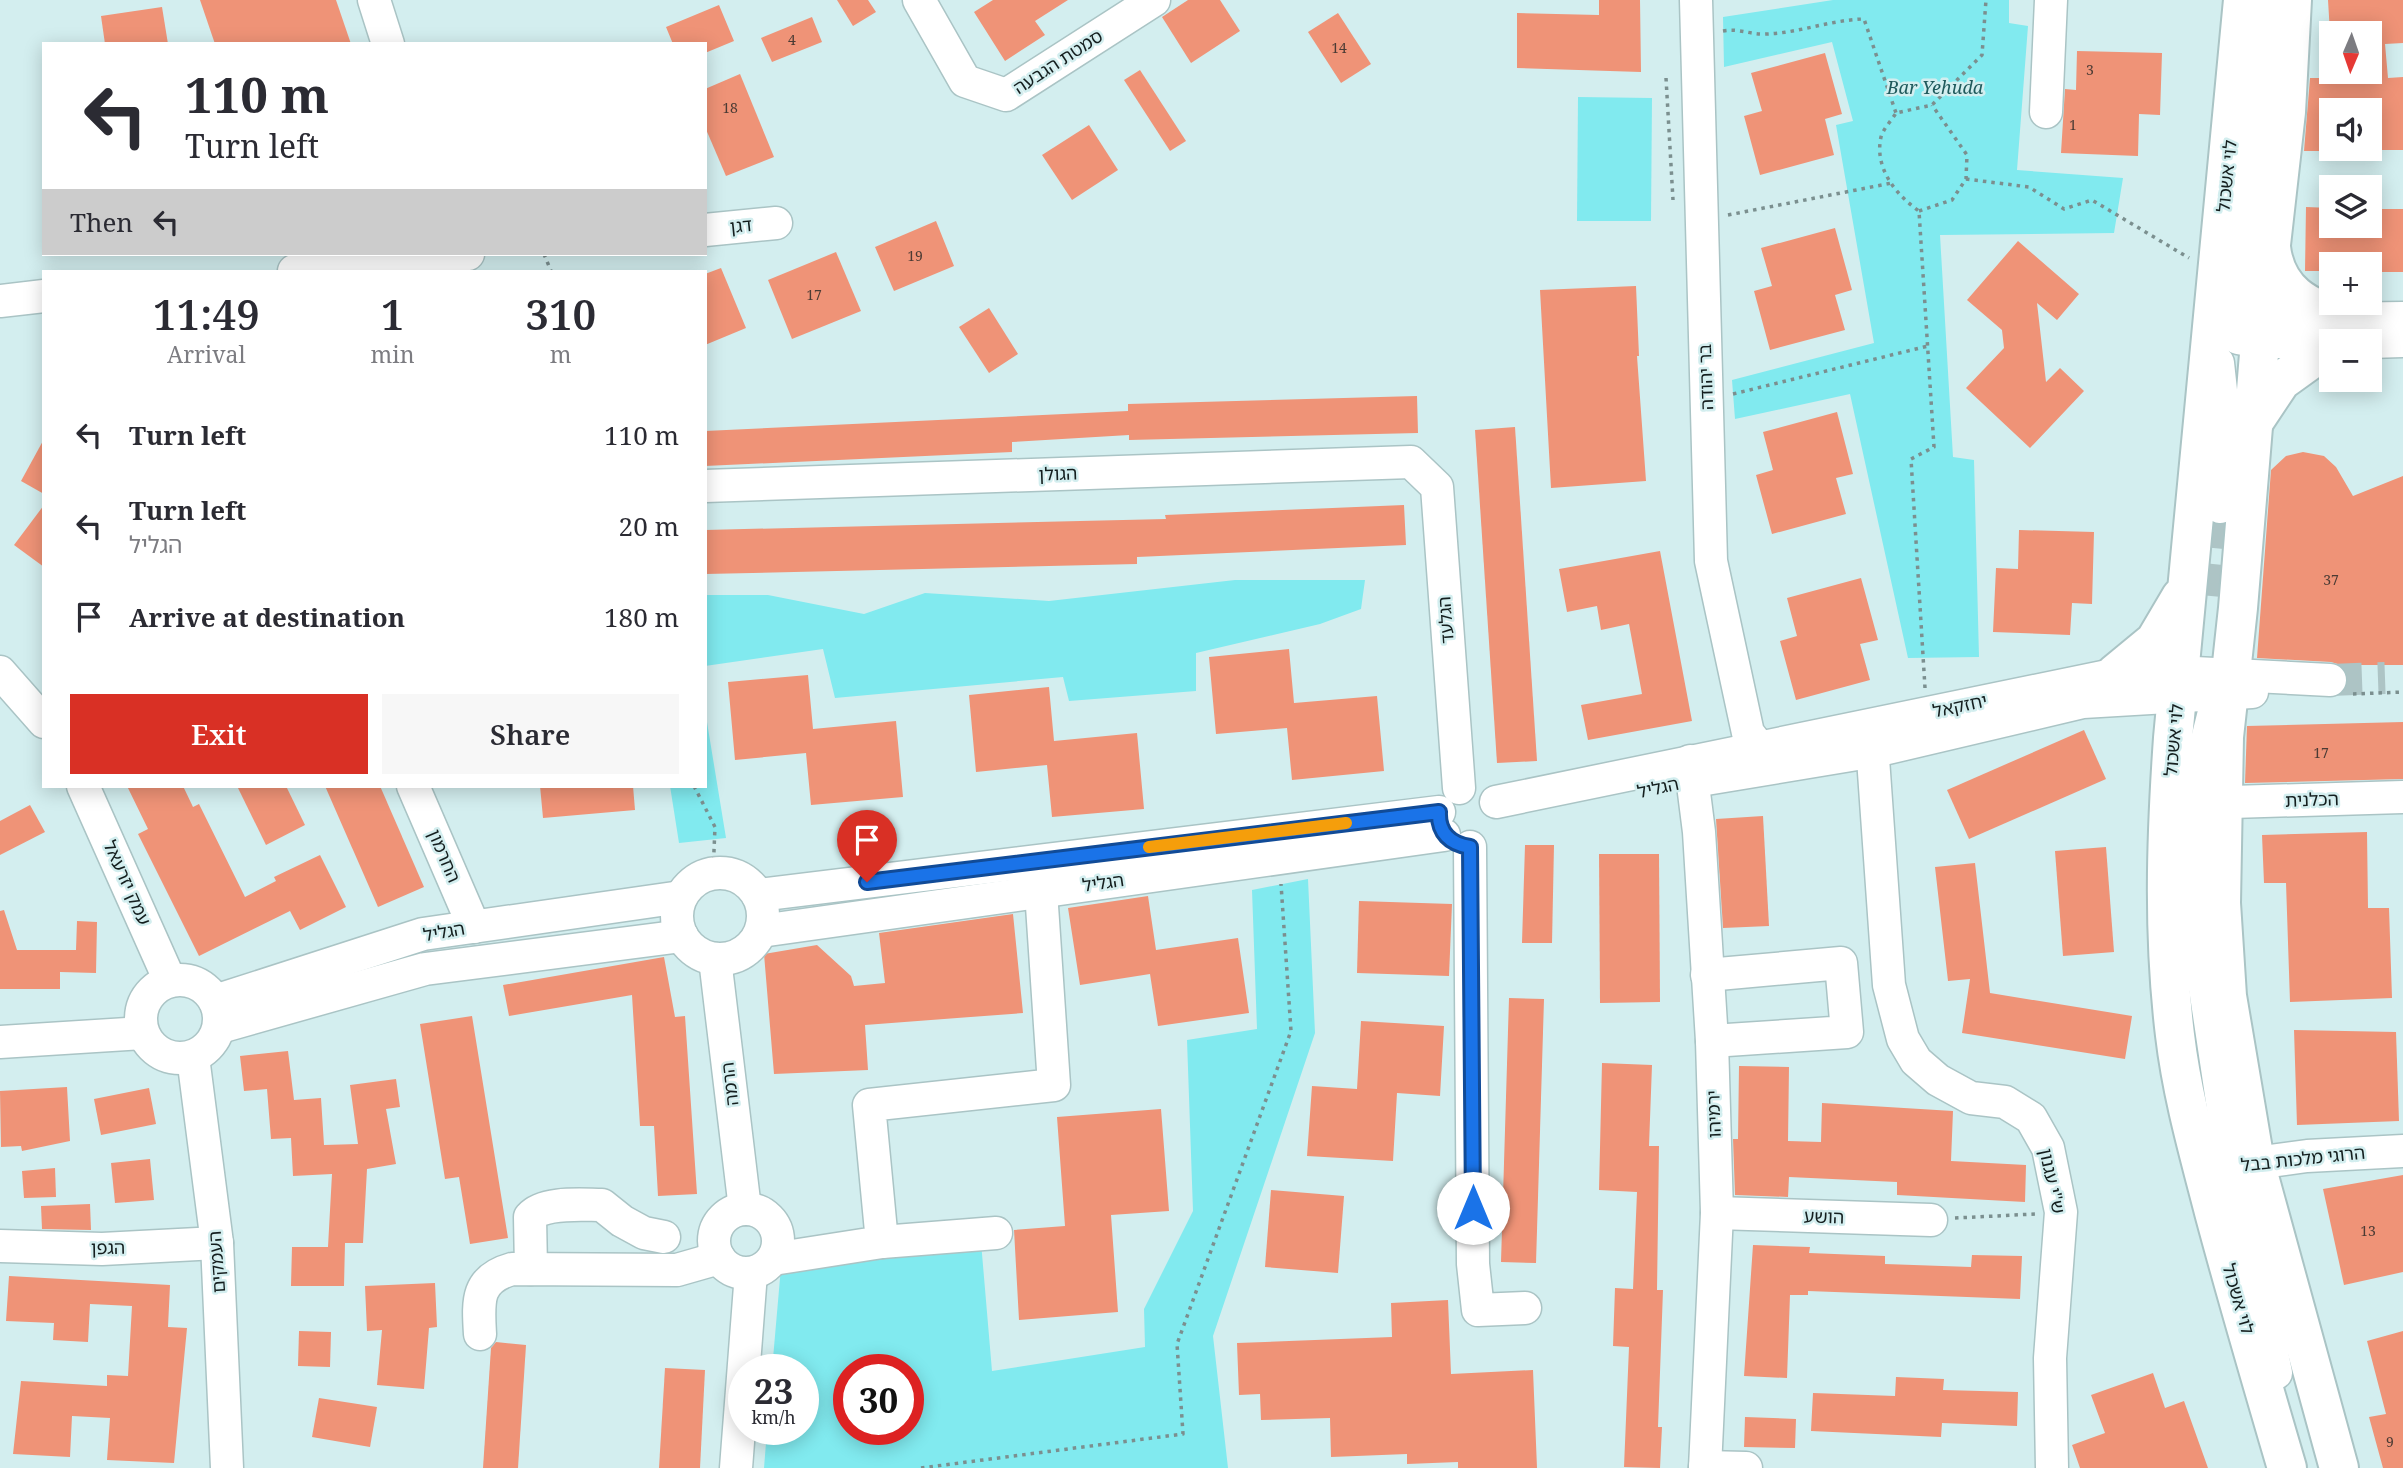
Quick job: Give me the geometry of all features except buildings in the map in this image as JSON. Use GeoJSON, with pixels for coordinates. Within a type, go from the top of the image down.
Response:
{"type":"FeatureCollection","features":[{"type":"Feature","properties":{"kind":"main road","name":"לוי אשכול"},"geometry":{"type":"LineString","coordinates":[[2243,0],[2179,684],[2166,848],[2166,934],[2175,1036],[2228,1167],[2339,1468]]}},
{"type":"Feature","properties":{"kind":"main road","name":"לוי אשכול"},"geometry":{"type":"LineString","coordinates":[[2287,1468],[2228,1167],[2227,996],[2221,903],[2221,806],[2226,688],[2254,422],[2254,320],[2271,241],[2286,112],[2292,0]]}},
{"type":"Feature","properties":{"kind":"main road"},"geometry":{"type":"LineString","coordinates":[[2271,241],[2278,275],[2293,296],[2322,312],[2337,329]]}},
{"type":"Feature","properties":{"kind":"main road"},"geometry":{"type":"LineString","coordinates":[[2254,422],[2281,381],[2319,354]]}},
{"type":"Feature","properties":{"kind":"main road"},"geometry":{"type":"LineString","coordinates":[[2115,674],[2155,641],[2188,582]]}},
{"type":"Feature","properties":{"kind":"street"},"geometry":{"type":"LineString","coordinates":[[374,0],[387,42]]}},
{"type":"Feature","properties":{"kind":"street","name":"סמטת הגבעה"},"geometry":{"type":"LineString","coordinates":[[919,0],[965,80],[1006,95],[1154,0]]}},
{"type":"Feature","properties":{"kind":"street","name":"בר יהודה"},"geometry":{"type":"LineString","coordinates":[[1696,0],[1711,561],[1748,733],[1759,747]]}},
{"type":"Feature","properties":{"kind":"street"},"geometry":{"type":"LineString","coordinates":[[2046,111],[2051,0]]}},
{"type":"Feature","properties":{"kind":"street"},"geometry":{"type":"LineString","coordinates":[[2211,328],[2233,337],[2254,320],[2265,0]]}},
{"type":"Feature","properties":{"kind":"street","name":"דגן"},"geometry":{"type":"LineString","coordinates":[[707,230],[776,223]]}},
{"type":"Feature","properties":{"kind":"street"},"geometry":{"type":"LineString","coordinates":[[304,270],[439,256]]}},
{"type":"Feature","properties":{"kind":"street"},"geometry":{"type":"LineString","coordinates":[[0,301],[42,296]]}},
{"type":"Feature","properties":{"kind":"street"},"geometry":{"type":"LineString","coordinates":[[2368,329],[2403,317]]}},
{"type":"Feature","properties":{"kind":"street"},"geometry":{"type":"LineString","coordinates":[[2211,328],[2254,320],[2319,332]]}},
{"type":"Feature","properties":{"kind":"street"},"geometry":{"type":"LineString","coordinates":[[2211,328],[2224,405],[2220,507]]}},
{"type":"Feature","properties":{"kind":"street"},"geometry":{"type":"LineString","coordinates":[[2382,340],[2403,341]]}},
{"type":"Feature","properties":{"kind":"street","name":"הגולן"},"geometry":{"type":"LineString","coordinates":[[707,486],[1411,463]]}},
{"type":"Feature","properties":{"kind":"street","name":"הגלעד"},"geometry":{"type":"LineString","coordinates":[[1411,463],[1437,487],[1473,1264],[1478,1310],[1525,1308]]}},
{"type":"Feature","properties":{"kind":"street"},"geometry":{"type":"LineString","coordinates":[[0,672],[42,720]]}},
{"type":"Feature","properties":{"kind":"street","name":"יחזקאל"},"geometry":{"type":"LineString","coordinates":[[1692,771],[1759,747],[1872,738],[2115,674],[2226,688]]}},
{"type":"Feature","properties":{"kind":"street","name":"יחזקאל"},"geometry":{"type":"LineString","coordinates":[[1692,771],[1872,738],[2119,698],[2179,684]]}},
{"type":"Feature","properties":{"kind":"street"},"geometry":{"type":"LineString","coordinates":[[2226,688],[2205,737],[2199,782],[2205,988],[2223,1108],[2230,1192],[2262,1303],[2279,1385],[2302,1468]]}},
{"type":"Feature","properties":{"kind":"street","name":"ש\"י עגנון"},"geometry":{"type":"LineString","coordinates":[[1872,738],[1889,985],[1903,1039],[1916,1061],[1938,1080],[1972,1098],[2006,1102],[2031,1118],[2048,1148],[2061,1212],[2050,1358],[2052,1468]]}},
{"type":"Feature","properties":{"kind":"street","name":"הגליל"},"geometry":{"type":"LineString","coordinates":[[1498,812],[1692,771]]}},
{"type":"Feature","properties":{"kind":"street","name":"ירמיהו"},"geometry":{"type":"LineString","coordinates":[[1692,771],[1699,832],[1712,1041],[1717,1213],[1704,1467]]}},
{"type":"Feature","properties":{"kind":"street"},"geometry":{"type":"LineString","coordinates":[[1476,787],[1498,812],[1489,840],[1453,820],[1476,787]]}},
{"type":"Feature","properties":{"kind":"street","name":"עמק יזרעאל"},"geometry":{"type":"LineString","coordinates":[[84,788],[170,981]]}},
{"type":"Feature","properties":{"kind":"street","name":"החרמון"},"geometry":{"type":"LineString","coordinates":[[414,788],[474,927]]}},
{"type":"Feature","properties":{"kind":"street","name":"הכלנית"},"geometry":{"type":"LineString","coordinates":[[2221,806],[2232,802],[2403,797]]}},
{"type":"Feature","properties":{"kind":"street","name":"הגליל"},"geometry":{"type":"LineString","coordinates":[[761,931],[1279,858],[1453,820]]}},
{"type":"Feature","properties":{"kind":"street","name":"הגליל"},"geometry":{"type":"LineString","coordinates":[[758,895],[1453,820]]}},
{"type":"Feature","properties":{"kind":"street"},"geometry":{"type":"LineString","coordinates":[[2166,848],[2205,988]]}},
{"type":"Feature","properties":{"kind":"street"},"geometry":{"type":"LineString","coordinates":[[713,874],[735,876],[748,884],[758,895],[763,916],[761,931],[751,947],[738,955],[715,959],[691,948],[682,936],[677,912],[681,897],[699,879],[713,874]]}},
{"type":"Feature","properties":{"kind":"street"},"geometry":{"type":"LineString","coordinates":[[882,1242],[869,1105],[1054,1085],[1041,891]]}},
{"type":"Feature","properties":{"kind":"street","name":"הגליל"},"geometry":{"type":"LineString","coordinates":[[217,1014],[423,934],[681,897]]}},
{"type":"Feature","properties":{"kind":"street","name":"הגליל"},"geometry":{"type":"LineString","coordinates":[[217,1014],[425,969],[682,936]]}},
{"type":"Feature","properties":{"kind":"street","name":"הרמה"},"geometry":{"type":"LineString","coordinates":[[715,959],[745,1209]]}},
{"type":"Feature","properties":{"kind":"street"},"geometry":{"type":"LineString","coordinates":[[1707,975],[1840,963],[1847,1032],[1712,1041]]}},
{"type":"Feature","properties":{"kind":"street"},"geometry":{"type":"LineString","coordinates":[[170,981],[195,982],[207,990],[217,1014],[205,1050],[192,1057],[178,1059],[165,1056],[153,1048],[142,1022],[148,996],[170,981]]}},
{"type":"Feature","properties":{"kind":"street"},"geometry":{"type":"LineString","coordinates":[[0,1021],[142,1022]]}},
{"type":"Feature","properties":{"kind":"street"},"geometry":{"type":"LineString","coordinates":[[0,1042],[142,1022]]}},
{"type":"Feature","properties":{"kind":"street","name":"העמקים"},"geometry":{"type":"LineString","coordinates":[[192,1057],[217,1242],[227,1468]]}},
{"type":"Feature","properties":{"kind":"street","name":"הרוגי מלכות בבל"},"geometry":{"type":"LineString","coordinates":[[2228,1167],[2403,1151]]}},
{"type":"Feature","properties":{"kind":"street"},"geometry":{"type":"LineString","coordinates":[[531,1269],[528,1228],[530,1217],[538,1211],[602,1205],[608,1207],[622,1221],[644,1233],[664,1237]]}},
{"type":"Feature","properties":{"kind":"street"},"geometry":{"type":"LineString","coordinates":[[736,1468],[762,1266],[778,1237],[773,1223],[761,1212],[745,1209],[727,1214],[718,1224],[714,1248],[719,1258],[735,1271],[762,1266],[882,1242],[996,1233]]}},
{"type":"Feature","properties":{"kind":"street","name":"הושע"},"geometry":{"type":"LineString","coordinates":[[1717,1213],[1931,1220]]}},
{"type":"Feature","properties":{"kind":"street","name":"הגפן"},"geometry":{"type":"LineString","coordinates":[[0,1246],[103,1249],[217,1242]]}},
{"type":"Feature","properties":{"kind":"street"},"geometry":{"type":"LineString","coordinates":[[480,1334],[479,1307],[485,1283],[494,1274],[531,1269],[677,1270],[719,1258]]}},
{"type":"Feature","properties":{"kind":"street"},"geometry":{"type":"LineString","coordinates":[[2262,1303],[2290,1366],[2322,1468]]}},
{"type":"Feature","properties":{"kind":"street"},"geometry":{"type":"LineString","coordinates":[[1704,1467],[1746,1468]]}},
{"type":"Feature","properties":{"kind":"path"},"geometry":{"type":"LineString","coordinates":[[1919,211],[1901,199],[1883,170],[1881,136],[1896,113],[1933,105],[1982,55],[1986,0]]}},
{"type":"Feature","properties":{"kind":"path"},"geometry":{"type":"LineString","coordinates":[[1697,36],[1738,29],[1765,35],[1840,20],[1864,19],[1896,113]]}},
{"type":"Feature","properties":{"kind":"path"},"geometry":{"type":"LineString","coordinates":[[1919,211],[1952,200],[1966,179],[1967,155],[1933,105]]}},
{"type":"Feature","properties":{"kind":"path"},"geometry":{"type":"LineString","coordinates":[[1966,179],[2029,187],[2064,209],[2092,200],[2200,264]]}},
{"type":"Feature","properties":{"kind":"path"},"geometry":{"type":"LineString","coordinates":[[1702,220],[1892,183]]}},
{"type":"Feature","properties":{"kind":"path"},"geometry":{"type":"LineString","coordinates":[[1919,211],[1934,447],[1911,459],[1925,695]]}},
{"type":"Feature","properties":{"kind":"path"},"geometry":{"type":"LineString","coordinates":[[1706,400],[1928,346]]}},
{"type":"Feature","properties":{"kind":"path"},"geometry":{"type":"LineString","coordinates":[[695,788],[715,827],[713,874]]}},
{"type":"Feature","properties":{"kind":"path"},"geometry":{"type":"LineString","coordinates":[[921,1468],[1183,1434],[1177,1344],[1291,1031],[1279,858]]}},
{"type":"Feature","properties":{"kind":"path"},"geometry":{"type":"LineString","coordinates":[[1931,1220],[2061,1212]]}},
{"type":"Feature","properties":{"kind":"green space","name":"Bar Yehuda"},"geometry":{"type":"Polygon","coordinates":[[[1833,0],[2009,0],[2009,23],[2028,26],[2017,170],[2123,178],[2114,233],[1940,235],[1953,457],[1974,460],[1979,657],[1908,658],[1850,394],[1735,419],[1732,380],[1874,343],[1836,125],[1853,121],[1832,42],[1724,67],[1723,17],[1833,0]]]}},
{"type":"Feature","properties":{"kind":"green space"},"geometry":{"type":"Polygon","coordinates":[[[1578,97],[1652,98],[1651,221],[1577,221],[1578,97]]]}},
{"type":"Feature","properties":{"kind":"green space"},"geometry":{"type":"Polygon","coordinates":[[[1235,580],[1365,580],[1361,609],[1320,624],[1196,653],[1196,691],[1069,701],[1063,677],[835,698],[823,649],[707,666],[707,595],[768,595],[864,614],[925,593],[1049,601],[1235,580]]]}},
{"type":"Feature","properties":{"kind":"green space"},"geometry":{"type":"Polygon","coordinates":[[[707,722],[726,838],[679,843],[670,788],[707,788],[707,722]]]}},
{"type":"Feature","properties":{"kind":"green space"},"geometry":{"type":"Polygon","coordinates":[[[1308,879],[1315,1033],[1213,1336],[1228,1468],[764,1468],[766,1445],[819,1445],[819,1354],[773,1354],[781,1267],[981,1242],[992,1371],[1145,1347],[1144,1309],[1193,1211],[1187,1040],[1257,1029],[1252,890],[1308,879]]]}},
{"type":"Feature","properties":{"kind":"tunnel"},"geometry":{"type":"LineString","coordinates":[[2211,596],[2220,507]]}},
{"type":"Feature","properties":{"kind":"tunnel"},"geometry":{"type":"LineString","coordinates":[[2330,680],[2385,678]]}},
{"type":"Feature","properties":{"kind":"slow traffic"},"geometry":{"type":"LineString","coordinates":[[1149,847],[1346,823]]}},
{"type":"Feature","properties":{"kind":"route"},"geometry":{"type":"LineString","coordinates":[[867,882],[1439,812],[1444,835],[1451,842],[1470,847],[1473,1208]]}}]}
